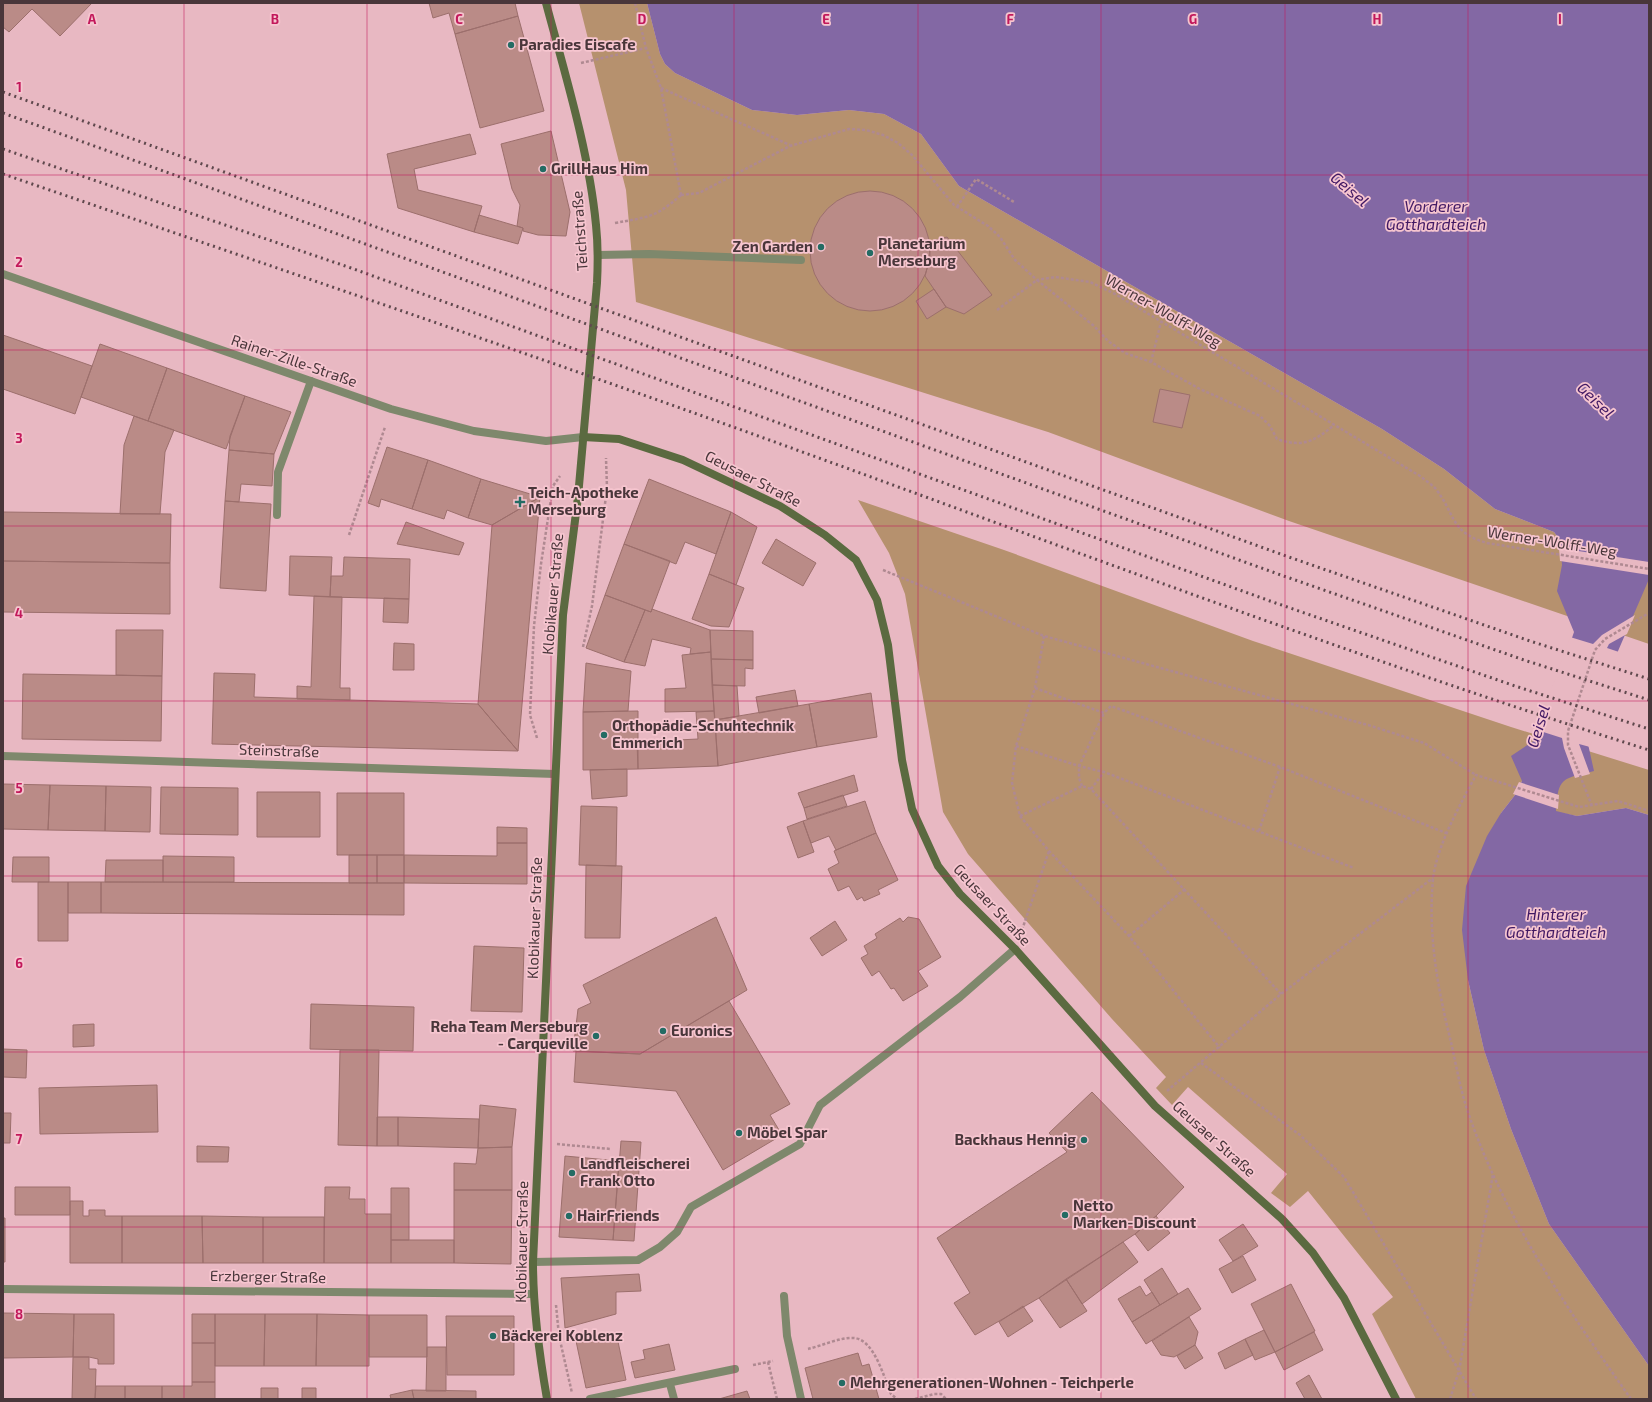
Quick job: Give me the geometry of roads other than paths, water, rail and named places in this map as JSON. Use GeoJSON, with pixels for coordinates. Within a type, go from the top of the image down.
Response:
{"type":"FeatureCollection","features":[{"type":"Feature","properties":{"kind":"street","name":"Teichstraße"},"geometry":{"type":"LineString","coordinates":[[546,3],[591,183],[597,226],[597,283],[583,438]]}},
{"type":"Feature","properties":{"kind":"street"},"geometry":{"type":"LineString","coordinates":[[598,255],[649,254],[801,260]]}},
{"type":"Feature","properties":{"kind":"street","name":"Rainer-Zille-Straße"},"geometry":{"type":"LineString","coordinates":[[3,274],[391,409],[474,431],[546,441],[583,438]]}},
{"type":"Feature","properties":{"kind":"street"},"geometry":{"type":"LineString","coordinates":[[277,515],[278,472],[311,381]]}},
{"type":"Feature","properties":{"kind":"street","name":"Geusaer Straße"},"geometry":{"type":"LineString","coordinates":[[583,438],[604,438],[631,442],[683,460],[780,506],[824,535],[856,560],[877,600],[888,645],[902,760],[912,808],[938,866],[960,894],[1015,950],[1155,1106],[1282,1219],[1313,1253],[1344,1298],[1396,1399]]}},
{"type":"Feature","properties":{"kind":"street","name":"Klobikauer Straße"},"geometry":{"type":"LineString","coordinates":[[547,1399],[538,1351],[533,1294],[533,1262],[555,774],[564,615],[583,438]]}},
{"type":"Feature","properties":{"kind":"street","name":"Steinstraße"},"geometry":{"type":"LineString","coordinates":[[3,756],[555,774]]}},
{"type":"Feature","properties":{"kind":"street"},"geometry":{"type":"LineString","coordinates":[[533,1262],[638,1260],[660,1247],[677,1232],[691,1206],[800,1144],[820,1106],[960,997],[1015,950]]}},
{"type":"Feature","properties":{"kind":"street","name":"Erzberger Straße"},"geometry":{"type":"LineString","coordinates":[[3,1289],[533,1294]]}},
{"type":"Feature","properties":{"kind":"street"},"geometry":{"type":"LineString","coordinates":[[784,1296],[787,1336],[801,1399]]}},
{"type":"Feature","properties":{"kind":"street"},"geometry":{"type":"LineString","coordinates":[[590,1399],[670,1384],[735,1369]]}},
{"type":"Feature","properties":{"kind":"street"},"geometry":{"type":"LineString","coordinates":[[670,1384],[674,1399]]}},
{"type":"Feature","properties":{"kind":"water","name":"Vorderer Gotthardteich"},"geometry":{"type":"Polygon","coordinates":[[[647,3],[1649,3],[1649,579],[1603,686],[1588,744],[1594,771],[1568,778],[1564,781],[1558,792],[1556,811],[1577,816],[1626,808],[1649,815],[1649,1366],[1549,1224],[1511,1129],[1484,1050],[1468,980],[1462,930],[1466,886],[1487,836],[1501,813],[1515,795],[1522,781],[1511,756],[1538,738],[1574,632],[1557,591],[1562,565],[1560,540],[1554,532],[1495,509],[1444,469],[1382,429],[959,186],[921,134],[884,114],[849,110],[797,115],[752,110],[675,73],[665,64],[660,54],[647,3]]]}},
{"type":"Feature","properties":{"kind":"railway"},"geometry":{"type":"LineString","coordinates":[[3,92],[1286,556],[1530,641],[1649,679]]}},
{"type":"Feature","properties":{"kind":"railway"},"geometry":{"type":"LineString","coordinates":[[3,113],[1278,574],[1524,660],[1649,700]]}},
{"type":"Feature","properties":{"kind":"railway"},"geometry":{"type":"LineString","coordinates":[[3,149],[351,268],[1270,601],[1515,686],[1649,729]]}},
{"type":"Feature","properties":{"kind":"railway"},"geometry":{"type":"LineString","coordinates":[[3,174],[666,403],[1278,625],[1525,710],[1649,750]]}},
{"type":"Feature","properties":{"kind":"place","name":"Paradies Eiscafe"},"geometry":{"type":"Point","coordinates":[511,45]}},
{"type":"Feature","properties":{"kind":"place","name":"GrillHaus Him"},"geometry":{"type":"Point","coordinates":[543,169]}},
{"type":"Feature","properties":{"kind":"place","name":"Zen Garden"},"geometry":{"type":"Point","coordinates":[821,247]}},
{"type":"Feature","properties":{"kind":"place","name":"Planetarium Merseburg"},"geometry":{"type":"Point","coordinates":[870,253]}},
{"type":"Feature","properties":{"kind":"place","name":"Teich-Apotheke Merseburg"},"geometry":{"type":"Point","coordinates":[520,502]}},
{"type":"Feature","properties":{"kind":"place","name":"Orthopädie-Schuhtechnik Emmerich"},"geometry":{"type":"Point","coordinates":[604,735]}},
{"type":"Feature","properties":{"kind":"place","name":"Euronics"},"geometry":{"type":"Point","coordinates":[663,1031]}},
{"type":"Feature","properties":{"kind":"place","name":"Reha Team Merseburg - Carqueville"},"geometry":{"type":"Point","coordinates":[596,1036]}},
{"type":"Feature","properties":{"kind":"place","name":"Möbel Spar"},"geometry":{"type":"Point","coordinates":[739,1133]}},
{"type":"Feature","properties":{"kind":"place","name":"Backhaus Hennig"},"geometry":{"type":"Point","coordinates":[1084,1140]}},
{"type":"Feature","properties":{"kind":"place","name":"Landfleischerei Frank Otto"},"geometry":{"type":"Point","coordinates":[572,1173]}},
{"type":"Feature","properties":{"kind":"place","name":"Netto Marken-Discount"},"geometry":{"type":"Point","coordinates":[1065,1215]}},
{"type":"Feature","properties":{"kind":"place","name":"HairFriends"},"geometry":{"type":"Point","coordinates":[569,1216]}},
{"type":"Feature","properties":{"kind":"place","name":"Bäckerei Koblenz"},"geometry":{"type":"Point","coordinates":[493,1336]}},
{"type":"Feature","properties":{"kind":"place","name":"Mehrgenerationen-Wohnen - Teichperle"},"geometry":{"type":"Point","coordinates":[842,1383]}},
{"type":"Feature","properties":{"kind":"water label","name":"Geisel"},"geometry":{"type":"Point","coordinates":[1350,189]}},
{"type":"Feature","properties":{"kind":"water label","name":"Geisel"},"geometry":{"type":"Point","coordinates":[1596,400]}},
{"type":"Feature","properties":{"kind":"water label","name":"Geisel"},"geometry":{"type":"Point","coordinates":[1538,726]}},
{"type":"Feature","properties":{"kind":"water label","name":"Hinterer Gotthardteich"},"geometry":{"type":"Point","coordinates":[1556,923]}}]}
